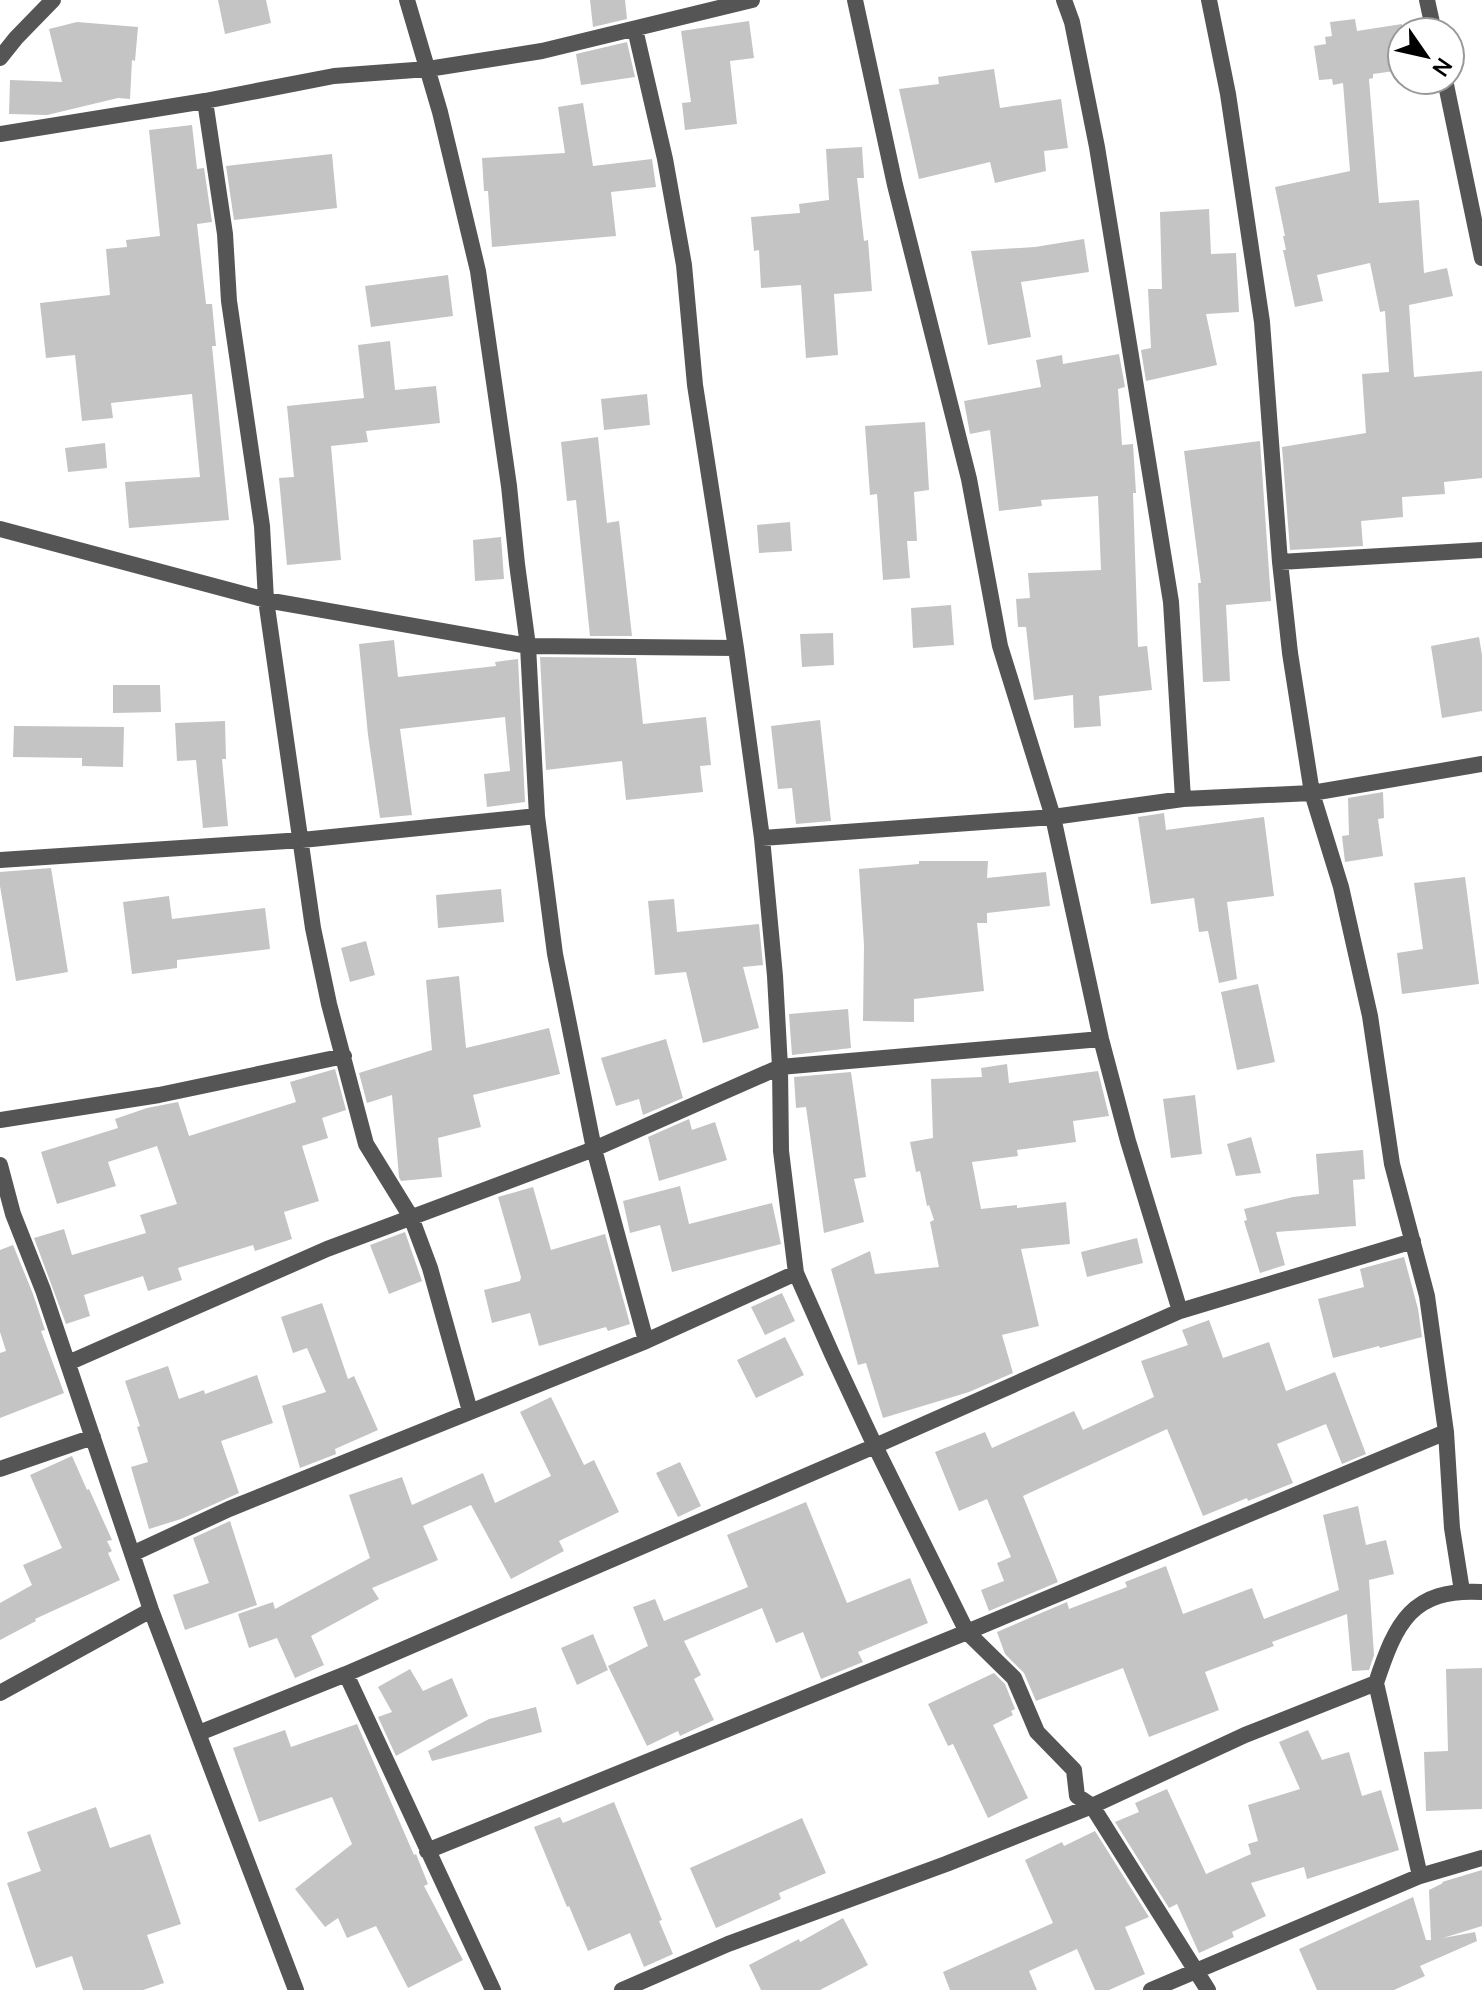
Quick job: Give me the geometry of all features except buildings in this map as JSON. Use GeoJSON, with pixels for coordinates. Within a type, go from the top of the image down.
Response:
{"type":"FeatureCollection","features":[{"type":"Feature","properties":{"kind":"street"},"geometry":{"type":"LineString","coordinates":[[0,58],[53,0]]}},
{"type":"Feature","properties":{"kind":"street"},"geometry":{"type":"LineString","coordinates":[[407,0],[428,69],[478,271],[528,646],[537,816],[555,954],[594,1149],[646,1341]]}},
{"type":"Feature","properties":{"kind":"street"},"geometry":{"type":"LineString","coordinates":[[0,134],[205,101],[334,76],[428,69],[542,51],[752,0]]}},
{"type":"Feature","properties":{"kind":"street"},"geometry":{"type":"LineString","coordinates":[[855,0],[895,185],[969,479],[1000,646],[1053,817],[1101,1039],[1128,1141],[1180,1311]]}},
{"type":"Feature","properties":{"kind":"street"},"geometry":{"type":"LineString","coordinates":[[1064,0],[1072,22],[1097,147],[1171,602],[1183,799]]}},
{"type":"Feature","properties":{"kind":"street"},"geometry":{"type":"LineString","coordinates":[[1209,0],[1228,94],[1262,322],[1280,562],[1290,653],[1312,793],[1344,901],[1370,1016],[1392,1164],[1427,1296],[1446,1432],[1452,1528],[1462,1591]]}},
{"type":"Feature","properties":{"kind":"street"},"geometry":{"type":"LineString","coordinates":[[635,29],[665,159],[684,265],[695,385],[762,838],[775,976],[781,1151],[796,1273],[875,1446],[967,1632],[1014,1678],[1037,1732],[1074,1770],[1077,1796],[1092,1806],[1208,1990]]}},
{"type":"Feature","properties":{"kind":"street"},"geometry":{"type":"LineString","coordinates":[[1448,96],[1482,258]]}},
{"type":"Feature","properties":{"kind":"street"},"geometry":{"type":"LineString","coordinates":[[205,101],[225,234],[229,301],[262,526],[266,600],[313,928],[329,1004],[366,1144],[411,1217],[430,1268],[470,1411]]}},
{"type":"Feature","properties":{"kind":"street"},"geometry":{"type":"LineString","coordinates":[[0,529],[266,600],[528,646],[736,648]]}},
{"type":"Feature","properties":{"kind":"street"},"geometry":{"type":"LineString","coordinates":[[1280,562],[1482,550]]}},
{"type":"Feature","properties":{"kind":"street"},"geometry":{"type":"LineString","coordinates":[[762,838],[1053,817],[1183,799],[1312,793],[1482,764]]}},
{"type":"Feature","properties":{"kind":"street"},"geometry":{"type":"LineString","coordinates":[[0,860],[302,840],[537,816]]}},
{"type":"Feature","properties":{"kind":"street"},"geometry":{"type":"LineString","coordinates":[[68,1363],[327,1249],[594,1149],[780,1067],[1101,1039]]}},
{"type":"Feature","properties":{"kind":"street"},"geometry":{"type":"LineString","coordinates":[[0,1120],[159,1095],[344,1056]]}},
{"type":"Feature","properties":{"kind":"street"},"geometry":{"type":"LineString","coordinates":[[0,1165],[7,1217],[43,1290],[151,1610],[296,1990]]}},
{"type":"Feature","properties":{"kind":"street"},"geometry":{"type":"LineString","coordinates":[[199,1733],[346,1674],[1180,1311],[1413,1241]]}},
{"type":"Feature","properties":{"kind":"street"},"geometry":{"type":"LineString","coordinates":[[132,1554],[229,1509],[646,1341],[796,1273]]}},
{"type":"Feature","properties":{"kind":"street"},"geometry":{"type":"LineString","coordinates":[[427,1851],[967,1632],[1446,1432]]}},
{"type":"Feature","properties":{"kind":"street"},"geometry":{"type":"LineString","coordinates":[[0,1469],[93,1437]]}},
{"type":"Feature","properties":{"kind":"street"},"geometry":{"type":"LineString","coordinates":[[1420,1876],[1376,1683],[1388,1648],[1418,1605],[1434,1596],[1462,1591],[1482,1592]]}},
{"type":"Feature","properties":{"kind":"street"},"geometry":{"type":"LineString","coordinates":[[0,1693],[151,1610]]}},
{"type":"Feature","properties":{"kind":"street"},"geometry":{"type":"LineString","coordinates":[[346,1674],[493,1990]]}},
{"type":"Feature","properties":{"kind":"street"},"geometry":{"type":"LineString","coordinates":[[622,1990],[728,1944],[946,1864],[1092,1806],[1245,1735],[1376,1683]]}},
{"type":"Feature","properties":{"kind":"street"},"geometry":{"type":"LineString","coordinates":[[1151,1990],[1420,1876],[1482,1858]]}}]}
